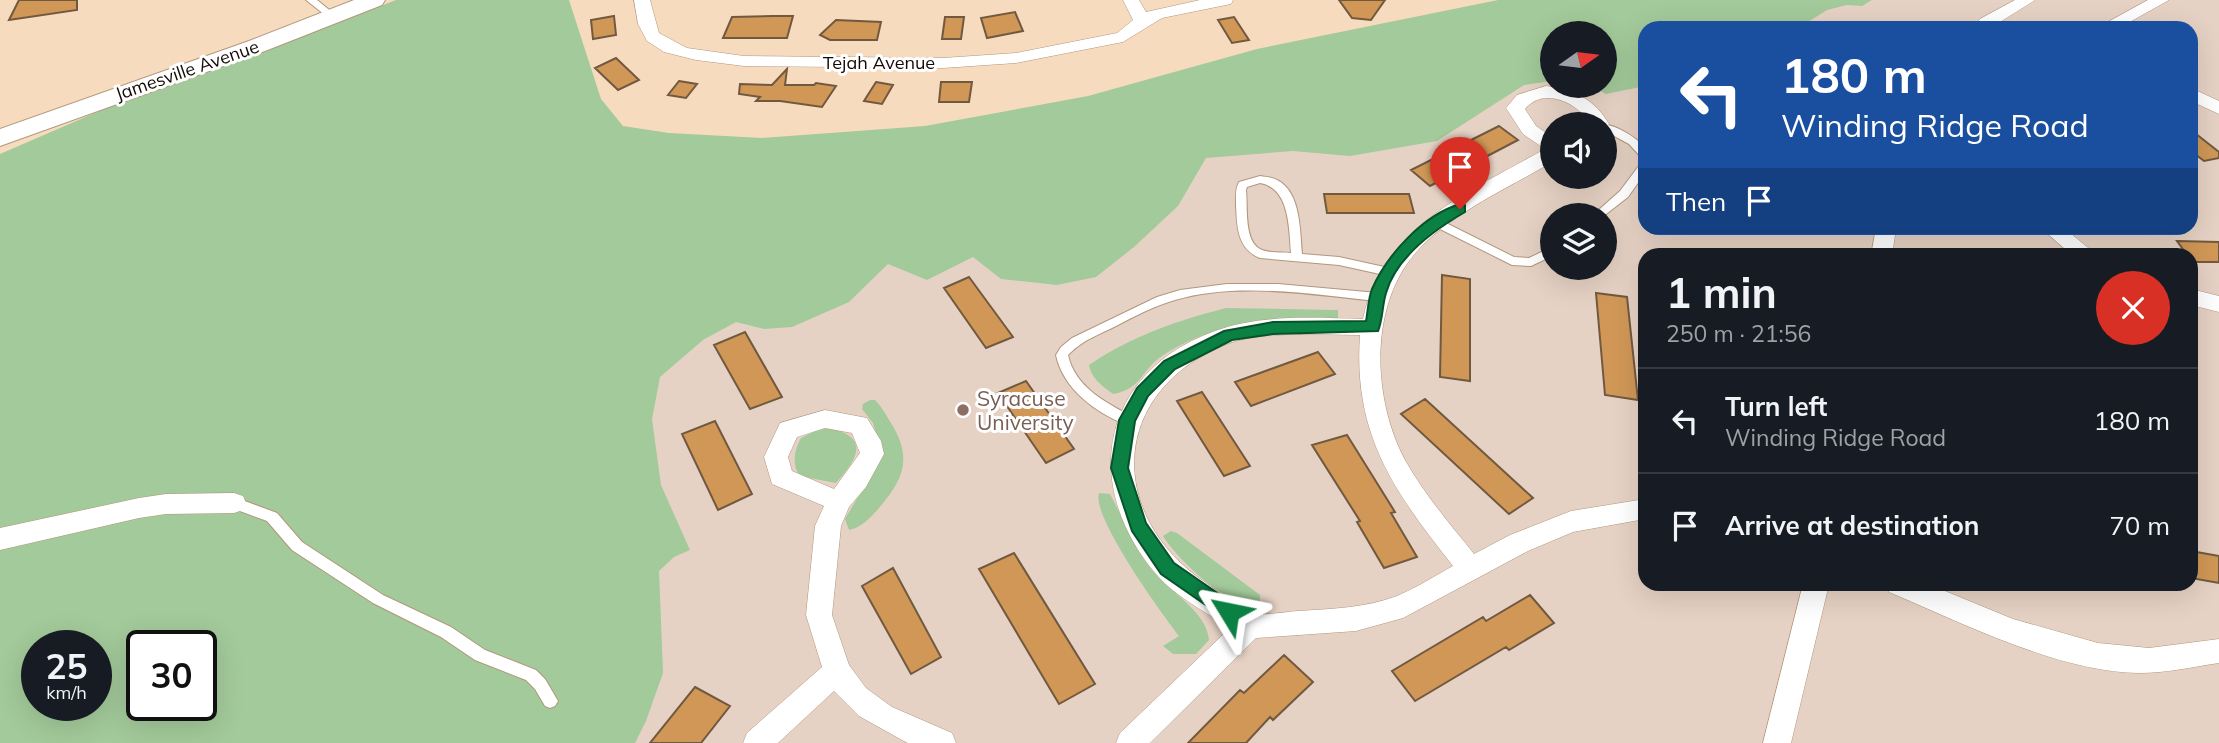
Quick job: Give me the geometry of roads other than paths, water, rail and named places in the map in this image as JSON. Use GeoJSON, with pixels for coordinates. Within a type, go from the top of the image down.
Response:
{"type":"FeatureCollection","features":[{"type":"Feature","properties":{"kind":"street","name":"Jamesville Avenue"},"geometry":{"type":"LineString","coordinates":[[0,138],[334,17],[374,0]]}},
{"type":"Feature","properties":{"kind":"street","name":"Tejah Avenue"},"geometry":{"type":"LineString","coordinates":[[642,0],[651,35],[656,40],[675,49],[713,58],[744,61],[943,63],[1016,58],[1123,37],[1142,22]]}},
{"type":"Feature","properties":{"kind":"street"},"geometry":{"type":"LineString","coordinates":[[1131,0],[1142,22],[1157,14],[1225,0]]}},
{"type":"Feature","properties":{"kind":"street"},"geometry":{"type":"LineString","coordinates":[[1994,21],[2008,0]]}},
{"type":"Feature","properties":{"kind":"street"},"geometry":{"type":"LineString","coordinates":[[1998,21],[2027,0]]}},
{"type":"Feature","properties":{"kind":"street"},"geometry":{"type":"LineString","coordinates":[[2120,21],[2161,0]]}},
{"type":"Feature","properties":{"kind":"street"},"geometry":{"type":"LineString","coordinates":[[1540,139],[1521,122],[1515,108],[1524,97],[1548,92],[1563,93],[1592,112]]}},
{"type":"Feature","properties":{"kind":"street"},"geometry":{"type":"LineString","coordinates":[[2198,98],[2219,108]]}},
{"type":"Feature","properties":{"kind":"street"},"geometry":{"type":"LineString","coordinates":[[1470,568],[1396,469],[1378,429],[1371,402],[1368,366],[1372,327],[1378,297],[1389,272],[1412,243],[1436,222],[1540,161]]}},
{"type":"Feature","properties":{"kind":"street"},"geometry":{"type":"LineString","coordinates":[[2060,235],[2077,248]]}},
{"type":"Feature","properties":{"kind":"street"},"geometry":{"type":"LineString","coordinates":[[2198,299],[2219,304]]}},
{"type":"Feature","properties":{"kind":"street"},"geometry":{"type":"LineString","coordinates":[[1372,327],[1273,328],[1229,335],[1170,365],[1143,392],[1127,420],[1119,468],[1138,526],[1167,569],[1250,626],[1356,619],[1403,606],[1519,543],[1571,522],[1638,510]]}},
{"type":"Feature","properties":{"kind":"street"},"geometry":{"type":"LineString","coordinates":[[839,501],[828,526],[819,615],[837,671],[860,701],[881,715],[942,743]]}},
{"type":"Feature","properties":{"kind":"street"},"geometry":{"type":"LineString","coordinates":[[0,539],[139,508],[166,504],[234,503]]}},
{"type":"Feature","properties":{"kind":"street"},"geometry":{"type":"LineString","coordinates":[[1777,743],[1814,591]]}},
{"type":"Feature","properties":{"kind":"street"},"geometry":{"type":"LineString","coordinates":[[1916,591],[2069,649],[2130,660],[2219,651]]}},
{"type":"Feature","properties":{"kind":"street"},"geometry":{"type":"LineString","coordinates":[[1130,743],[1250,626]]}},
{"type":"Feature","properties":{"kind":"street"},"geometry":{"type":"LineString","coordinates":[[757,743],[837,671]]}},
{"type":"Feature","properties":{"kind":"lane"},"geometry":{"type":"LineString","coordinates":[[312,0],[334,17]]}},
{"type":"Feature","properties":{"kind":"lane"},"geometry":{"type":"LineString","coordinates":[[1617,133],[1638,145]]}},
{"type":"Feature","properties":{"kind":"lane"},"geometry":{"type":"LineString","coordinates":[[1613,203],[1624,194],[1638,175]]}},
{"type":"Feature","properties":{"kind":"lane"},"geometry":{"type":"LineString","coordinates":[[1297,257],[1291,207],[1283,188],[1270,182],[1257,181],[1243,185],[1241,190],[1245,240],[1249,248],[1260,254],[1365,265],[1389,272]]}},
{"type":"Feature","properties":{"kind":"lane"},"geometry":{"type":"LineString","coordinates":[[1436,222],[1512,261],[1531,262],[1540,257]]}},
{"type":"Feature","properties":{"kind":"lane"},"geometry":{"type":"LineString","coordinates":[[1127,420],[1084,391],[1067,374],[1062,364],[1064,350],[1085,336],[1156,301],[1180,294],[1212,289],[1237,289],[1301,290],[1378,297]]}},
{"type":"Feature","properties":{"kind":"lane"},"geometry":{"type":"LineString","coordinates":[[234,503],[272,517],[297,546],[378,599],[446,632],[480,655],[531,675],[550,701]]}},
{"type":"Feature","properties":{"kind":"place","name":"Syracuse University"},"geometry":{"type":"Point","coordinates":[963,410]}}]}
